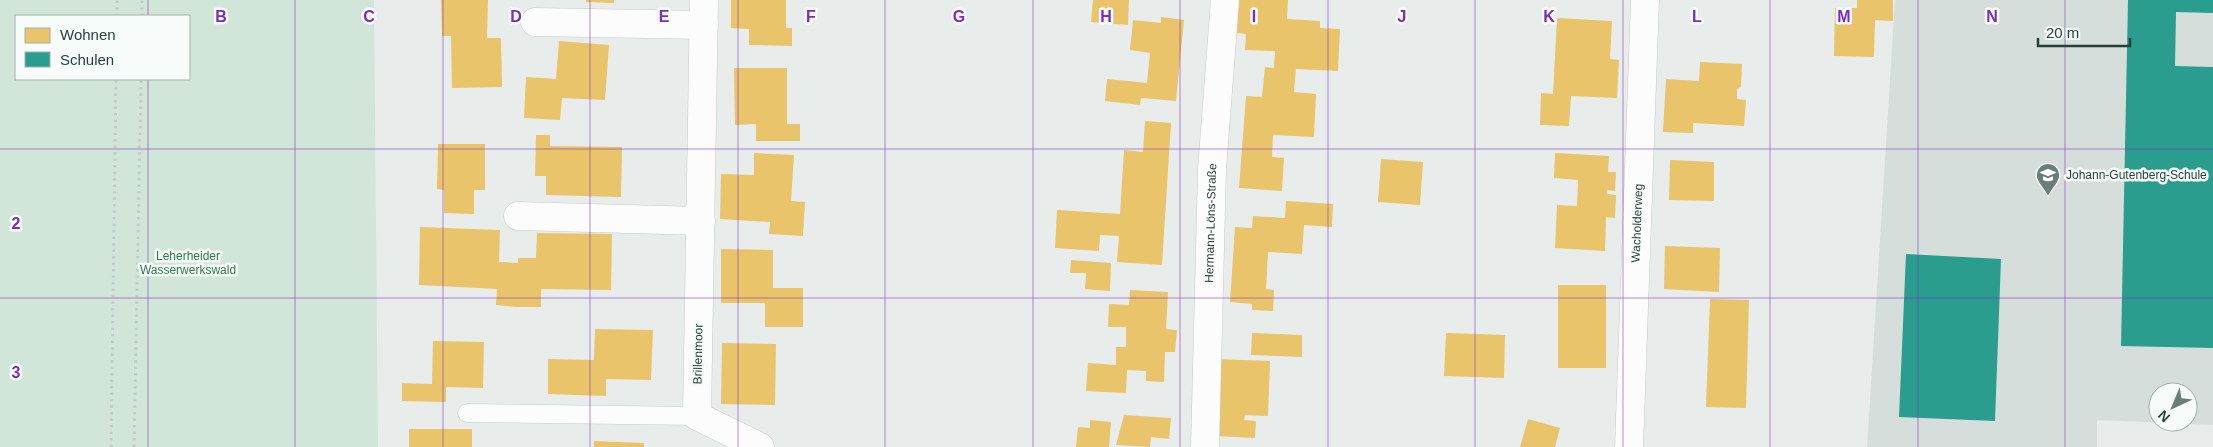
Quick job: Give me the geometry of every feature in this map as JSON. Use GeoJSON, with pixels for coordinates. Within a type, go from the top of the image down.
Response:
{"type":"FeatureCollection","features":[{"type":"Feature","properties":{"kind":"street","name":"Hermann-Löns-Straße"},"geometry":{"type":"LineString","coordinates":[[1205,447],[1212,169],[1225,0]]}},
{"type":"Feature","properties":{"kind":"street","name":"Wacholderweg"},"geometry":{"type":"LineString","coordinates":[[1629,447],[1645,0]]}},
{"type":"Feature","properties":{"kind":"street","name":"Brillenmoor"},"geometry":{"type":"LineString","coordinates":[[535,22],[704,13],[697,416]]}},
{"type":"Feature","properties":{"kind":"street"},"geometry":{"type":"LineString","coordinates":[[518,216],[701,221]]}},
{"type":"Feature","properties":{"kind":"street"},"geometry":{"type":"LineString","coordinates":[[697,416],[760,447]]}},
{"type":"Feature","properties":{"kind":"lane"},"geometry":{"type":"LineString","coordinates":[[467,413],[697,416]]}},
{"type":"Feature","properties":{"kind":"path"},"geometry":{"type":"LineString","coordinates":[[117,0],[117,15]]}},
{"type":"Feature","properties":{"kind":"path"},"geometry":{"type":"LineString","coordinates":[[142,0],[142,15]]}},
{"type":"Feature","properties":{"kind":"path"},"geometry":{"type":"LineString","coordinates":[[111,447],[116,80]]}},
{"type":"Feature","properties":{"kind":"path"},"geometry":{"type":"LineString","coordinates":[[134,447],[140,80]]}},
{"type":"Feature","properties":{"kind":"shaded area","name":"Johann-Gutenberg-Schule"},"geometry":{"type":"Polygon","coordinates":[[[1895,0],[2213,0],[2213,425],[2198,424],[2198,382],[2148,382],[2148,422],[2097,420],[2097,447],[1867,447],[1895,0]]]}},
{"type":"Feature","properties":{"kind":"green space","name":"Leherheider Wasserwerkswald"},"geometry":{"type":"Polygon","coordinates":[[[0,0],[374,0],[378,447],[0,447],[0,0]]]}},
{"type":"Feature","properties":{"kind":"building: Wohnen"},"geometry":{"type":"Polygon","coordinates":[[[441,0],[488,0],[487,38],[501,38],[502,87],[452,88],[451,36],[442,36],[441,0]]]}},
{"type":"Feature","properties":{"kind":"building: Wohnen"},"geometry":{"type":"Polygon","coordinates":[[[586,0],[614,0],[614,3],[586,2],[586,0]]]}},
{"type":"Feature","properties":{"kind":"building: Wohnen"},"geometry":{"type":"Polygon","coordinates":[[[731,0],[786,0],[786,28],[792,28],[792,46],[749,45],[749,29],[731,28],[731,0]]]}},
{"type":"Feature","properties":{"kind":"building: Wohnen"},"geometry":{"type":"Polygon","coordinates":[[[1093,0],[1129,0],[1128,25],[1091,22],[1093,0]]]}},
{"type":"Feature","properties":{"kind":"building: Wohnen"},"geometry":{"type":"Polygon","coordinates":[[[1238,0],[1288,0],[1287,19],[1320,21],[1320,28],[1340,29],[1338,71],[1296,69],[1294,92],[1316,94],[1314,137],[1273,135],[1272,157],[1284,158],[1282,191],[1239,188],[1246,96],[1262,97],[1265,67],[1274,68],[1275,51],[1245,50],[1246,34],[1237,33],[1238,0]]]}},
{"type":"Feature","properties":{"kind":"building: Wohnen"},"geometry":{"type":"Polygon","coordinates":[[[1857,0],[1893,0],[1893,21],[1875,20],[1874,57],[1834,56],[1835,8],[1857,8],[1857,0]]]}},
{"type":"Feature","properties":{"kind":"building: Wohnen"},"geometry":{"type":"Polygon","coordinates":[[[1161,17],[1184,20],[1176,101],[1141,98],[1140,105],[1105,101],[1107,79],[1147,83],[1150,53],[1130,50],[1133,20],[1161,23],[1161,17]]]}},
{"type":"Feature","properties":{"kind":"building: Wohnen"},"geometry":{"type":"Polygon","coordinates":[[[1557,18],[1612,21],[1610,59],[1619,60],[1617,98],[1571,96],[1569,126],[1540,125],[1541,93],[1553,94],[1557,18]]]}},
{"type":"Feature","properties":{"kind":"building: Wohnen"},"geometry":{"type":"Polygon","coordinates":[[[559,41],[609,45],[605,100],[562,98],[560,120],[524,118],[526,77],[556,79],[559,41]]]}},
{"type":"Feature","properties":{"kind":"building: Wohnen"},"geometry":{"type":"Polygon","coordinates":[[[1700,62],[1742,64],[1741,87],[1737,89],[1737,99],[1746,100],[1744,126],[1693,123],[1693,133],[1663,132],[1666,79],[1699,81],[1700,62]]]}},
{"type":"Feature","properties":{"kind":"building: Wohnen"},"geometry":{"type":"Polygon","coordinates":[[[734,68],[787,68],[787,124],[800,124],[800,141],[756,141],[756,124],[735,125],[734,68]]]}},
{"type":"Feature","properties":{"kind":"building: Wohnen"},"geometry":{"type":"Polygon","coordinates":[[[1145,121],[1171,123],[1162,265],[1117,262],[1119,236],[1100,235],[1099,251],[1055,248],[1057,210],[1120,214],[1124,150],[1143,152],[1145,121]]]}},
{"type":"Feature","properties":{"kind":"building: Wohnen"},"geometry":{"type":"Polygon","coordinates":[[[536,135],[550,135],[550,146],[622,147],[621,197],[546,195],[546,176],[535,176],[536,135]]]}},
{"type":"Feature","properties":{"kind":"building: Wohnen"},"geometry":{"type":"Polygon","coordinates":[[[438,144],[485,144],[485,190],[474,190],[474,214],[444,213],[444,190],[437,189],[438,144]]]}},
{"type":"Feature","properties":{"kind":"building: Wohnen"},"geometry":{"type":"Polygon","coordinates":[[[754,153],[794,155],[791,201],[805,202],[803,236],[769,234],[770,222],[720,219],[721,174],[754,175],[754,153]]]}},
{"type":"Feature","properties":{"kind":"building: Wohnen"},"geometry":{"type":"Polygon","coordinates":[[[1555,153],[1609,156],[1608,172],[1616,172],[1615,191],[1607,190],[1607,194],[1616,195],[1615,218],[1606,217],[1605,251],[1555,248],[1557,205],[1577,206],[1578,180],[1554,178],[1555,153]]]}},
{"type":"Feature","properties":{"kind":"building: Wohnen"},"geometry":{"type":"Polygon","coordinates":[[[1381,159],[1423,162],[1420,205],[1378,202],[1381,159]]]}},
{"type":"Feature","properties":{"kind":"building: Wohnen"},"geometry":{"type":"Polygon","coordinates":[[[1670,160],[1714,162],[1714,201],[1669,200],[1670,160]]]}},
{"type":"Feature","properties":{"kind":"building: Wohnen"},"geometry":{"type":"Polygon","coordinates":[[[1286,201],[1333,204],[1332,227],[1304,225],[1302,254],[1268,252],[1266,289],[1274,290],[1273,311],[1252,310],[1252,304],[1230,302],[1235,227],[1252,228],[1253,216],[1285,218],[1286,201]]]}},
{"type":"Feature","properties":{"kind":"building: Wohnen"},"geometry":{"type":"Polygon","coordinates":[[[420,227],[500,230],[499,262],[518,263],[518,258],[536,258],[537,233],[612,234],[611,290],[541,289],[541,307],[517,307],[496,305],[497,289],[419,285],[420,227]]]}},
{"type":"Feature","properties":{"kind":"building: Wohnen"},"geometry":{"type":"Polygon","coordinates":[[[1665,246],[1720,248],[1719,292],[1664,289],[1665,246]]]}},
{"type":"Feature","properties":{"kind":"building: Wohnen"},"geometry":{"type":"Polygon","coordinates":[[[721,249],[773,250],[773,288],[803,288],[803,327],[765,327],[765,303],[721,303],[721,249]]]}},
{"type":"Feature","properties":{"kind":"building: Wohnen"},"geometry":{"type":"Polygon","coordinates":[[[1071,260],[1111,263],[1110,291],[1085,289],[1086,273],[1070,273],[1071,260]]]}},
{"type":"Feature","properties":{"kind":"building: Wohnen"},"geometry":{"type":"Polygon","coordinates":[[[1558,285],[1606,285],[1606,368],[1558,368],[1558,285]]]}},
{"type":"Feature","properties":{"kind":"building: Wohnen"},"geometry":{"type":"Polygon","coordinates":[[[1130,290],[1168,292],[1166,329],[1177,330],[1175,352],[1165,352],[1164,382],[1146,381],[1146,371],[1127,370],[1126,393],[1086,391],[1088,363],[1116,365],[1116,347],[1126,347],[1126,327],[1108,327],[1109,304],[1129,305],[1130,290]]]}},
{"type":"Feature","properties":{"kind":"building: Wohnen"},"geometry":{"type":"Polygon","coordinates":[[[1710,299],[1749,300],[1746,408],[1706,407],[1710,299]]]}},
{"type":"Feature","properties":{"kind":"building: Wohnen"},"geometry":{"type":"Polygon","coordinates":[[[595,329],[653,330],[651,380],[606,379],[606,396],[548,394],[548,359],[594,360],[595,329]]]}},
{"type":"Feature","properties":{"kind":"building: Wohnen"},"geometry":{"type":"Polygon","coordinates":[[[1252,333],[1302,335],[1302,357],[1251,355],[1252,333]]]}},
{"type":"Feature","properties":{"kind":"building: Wohnen"},"geometry":{"type":"Polygon","coordinates":[[[1446,333],[1505,335],[1504,378],[1444,376],[1446,333]]]}},
{"type":"Feature","properties":{"kind":"building: Wohnen"},"geometry":{"type":"Polygon","coordinates":[[[433,341],[484,342],[483,388],[446,387],[446,402],[402,401],[402,383],[432,384],[433,341]]]}},
{"type":"Feature","properties":{"kind":"building: Wohnen"},"geometry":{"type":"Polygon","coordinates":[[[722,343],[776,344],[775,405],[721,404],[722,343]]]}},
{"type":"Feature","properties":{"kind":"building: Wohnen"},"geometry":{"type":"Polygon","coordinates":[[[1217,359],[1270,361],[1268,416],[1245,415],[1244,420],[1256,421],[1255,438],[1214,436],[1217,359]]]}},
{"type":"Feature","properties":{"kind":"building: Wohnen"},"geometry":{"type":"Polygon","coordinates":[[[1124,415],[1171,418],[1169,439],[1151,437],[1150,447],[1116,445],[1124,415]]]}},
{"type":"Feature","properties":{"kind":"building: Wohnen"},"geometry":{"type":"Polygon","coordinates":[[[1528,419],[1560,428],[1555,447],[1520,447],[1528,419]]]}},
{"type":"Feature","properties":{"kind":"building: Wohnen"},"geometry":{"type":"Polygon","coordinates":[[[1090,420],[1111,422],[1109,447],[1076,447],[1078,427],[1090,428],[1090,420]]]}},
{"type":"Feature","properties":{"kind":"building: Wohnen"},"geometry":{"type":"Polygon","coordinates":[[[409,429],[472,429],[472,447],[409,447],[409,429]]]}},
{"type":"Feature","properties":{"kind":"building: Wohnen"},"geometry":{"type":"Polygon","coordinates":[[[594,441],[644,443],[644,447],[594,447],[594,441]]]}},
{"type":"Feature","properties":{"kind":"building: Schulen","name":"Johann-Gutenberg-Schule"},"geometry":{"type":"Polygon","coordinates":[[[2128,0],[2213,0],[2213,13],[2176,12],[2175,66],[2213,67],[2213,348],[2121,346],[2128,0]]]}},
{"type":"Feature","properties":{"kind":"building: Schulen"},"geometry":{"type":"Polygon","coordinates":[[[1906,254],[2001,259],[1995,421],[1899,417],[1906,254]]]}},
{"type":"Feature","properties":{"kind":"place","name":"Johann-Gutenberg-Schule"},"geometry":{"type":"Point","coordinates":[2048,196]}}]}
